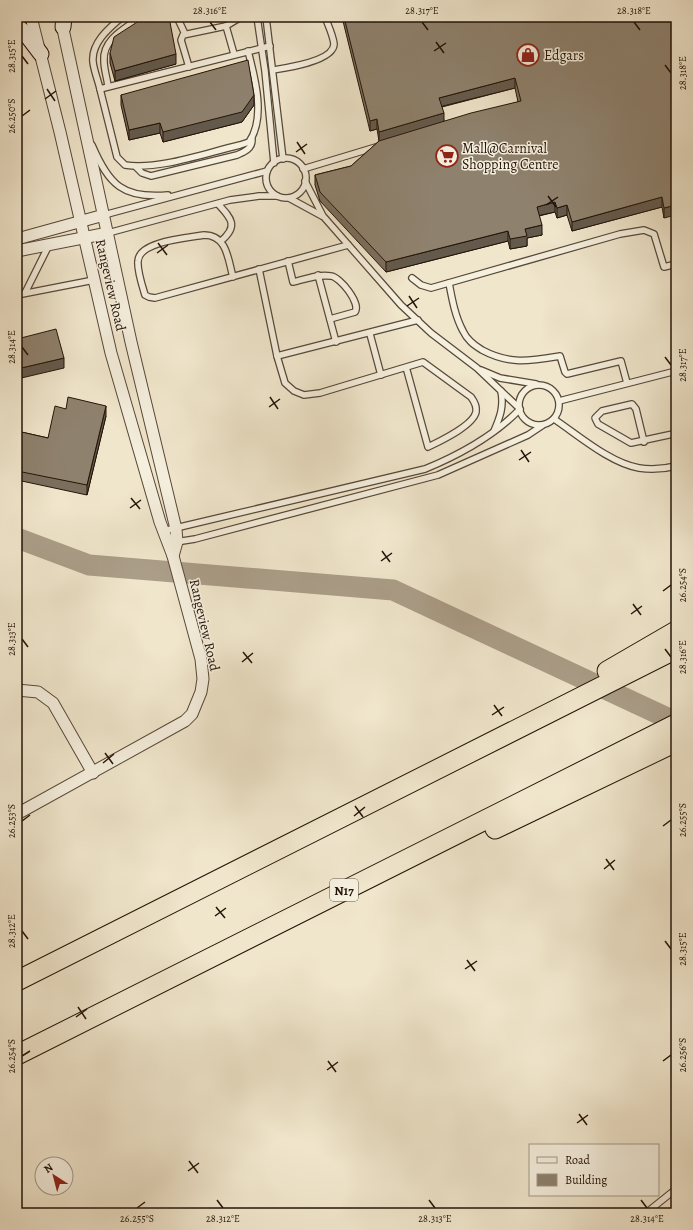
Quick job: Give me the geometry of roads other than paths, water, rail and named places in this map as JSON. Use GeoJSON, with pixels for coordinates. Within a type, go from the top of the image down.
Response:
{"type":"FeatureCollection","features":[{"type":"Feature","properties":{"kind":"highway"},"geometry":{"type":"LineString","coordinates":[[17,981],[465,756],[617,672],[676,632]]}},
{"type":"Feature","properties":{"kind":"highway"},"geometry":{"type":"LineString","coordinates":[[617,672],[676,649]]}},
{"type":"Feature","properties":{"kind":"highway","name":"N17"},"geometry":{"type":"LineString","coordinates":[[17,1055],[674,730]]}},
{"type":"Feature","properties":{"kind":"main road"},"geometry":{"type":"LineString","coordinates":[[17,26],[25,33],[41,54]]}},
{"type":"Feature","properties":{"kind":"street","name":"Rangeview Road"},"geometry":{"type":"LineString","coordinates":[[31,17],[85,238],[111,353],[163,531],[172,542]]}},
{"type":"Feature","properties":{"kind":"street","name":"Rangeview Road"},"geometry":{"type":"LineString","coordinates":[[17,814],[180,724],[192,714],[203,685],[202,669],[173,556],[172,542],[176,529],[131,342],[62,20]]}},
{"type":"Feature","properties":{"kind":"street"},"geometry":{"type":"LineString","coordinates":[[17,239],[104,215]]}},
{"type":"Feature","properties":{"kind":"street"},"geometry":{"type":"LineString","coordinates":[[17,251],[108,232]]}},
{"type":"Feature","properties":{"kind":"street"},"geometry":{"type":"LineString","coordinates":[[17,690],[38,692],[54,704],[93,773]]}},
{"type":"Feature","properties":{"kind":"lane"},"geometry":{"type":"LineString","coordinates":[[122,17],[101,37],[92,60],[117,157],[125,165],[136,167],[164,163],[248,142],[253,136],[257,127],[257,91],[248,51]]}},
{"type":"Feature","properties":{"kind":"lane"},"geometry":{"type":"LineString","coordinates":[[108,86],[104,61],[108,44],[114,37],[141,17]]}},
{"type":"Feature","properties":{"kind":"lane"},"geometry":{"type":"LineString","coordinates":[[177,17],[185,34]]}},
{"type":"Feature","properties":{"kind":"lane"},"geometry":{"type":"LineString","coordinates":[[185,34],[226,26],[241,17]]}},
{"type":"Feature","properties":{"kind":"lane"},"geometry":{"type":"LineString","coordinates":[[257,17],[274,163]]}},
{"type":"Feature","properties":{"kind":"lane"},"geometry":{"type":"LineString","coordinates":[[266,17],[283,159]]}},
{"type":"Feature","properties":{"kind":"lane"},"geometry":{"type":"LineString","coordinates":[[273,70],[304,63],[327,55],[333,49],[332,38],[325,17]]}},
{"type":"Feature","properties":{"kind":"lane"},"geometry":{"type":"LineString","coordinates":[[226,26],[234,54]]}},
{"type":"Feature","properties":{"kind":"lane"},"geometry":{"type":"LineString","coordinates":[[185,34],[182,40],[188,67]]}},
{"type":"Feature","properties":{"kind":"lane"},"geometry":{"type":"LineString","coordinates":[[101,37],[114,37]]}},
{"type":"Feature","properties":{"kind":"lane"},"geometry":{"type":"LineString","coordinates":[[100,89],[270,46]]}},
{"type":"Feature","properties":{"kind":"lane"},"geometry":{"type":"LineString","coordinates":[[84,122],[100,163],[116,184],[125,191],[138,195],[151,196],[183,194]]}},
{"type":"Feature","properties":{"kind":"lane"},"geometry":{"type":"LineString","coordinates":[[136,167],[142,173],[151,176],[237,155],[247,150],[252,144],[253,136]]}},
{"type":"Feature","properties":{"kind":"lane"},"geometry":{"type":"LineString","coordinates":[[303,169],[380,146]]}},
{"type":"Feature","properties":{"kind":"lane"},"geometry":{"type":"LineString","coordinates":[[104,215],[267,171],[274,163],[283,159],[295,161],[303,169],[305,181],[322,216],[401,305],[477,368],[520,408],[526,420],[531,423],[543,425]]}},
{"type":"Feature","properties":{"kind":"lane"},"geometry":{"type":"LineString","coordinates":[[267,171],[266,182],[272,193],[277,196]]}},
{"type":"Feature","properties":{"kind":"lane"},"geometry":{"type":"LineString","coordinates":[[289,198],[300,192],[305,181]]}},
{"type":"Feature","properties":{"kind":"lane"},"geometry":{"type":"LineString","coordinates":[[108,232],[218,204],[259,196],[289,198],[322,216]]}},
{"type":"Feature","properties":{"kind":"lane"},"geometry":{"type":"LineString","coordinates":[[218,204],[227,214],[232,225],[232,230],[221,241]]}},
{"type":"Feature","properties":{"kind":"lane"},"geometry":{"type":"LineString","coordinates":[[412,278],[421,285],[431,288],[620,234],[644,230],[654,234],[664,267],[676,264]]}},
{"type":"Feature","properties":{"kind":"lane"},"geometry":{"type":"LineString","coordinates":[[232,277],[225,247],[221,241],[214,236],[204,235],[147,247],[141,252],[138,262],[144,292],[149,298],[155,298],[232,277],[288,261],[348,245]]}},
{"type":"Feature","properties":{"kind":"lane"},"geometry":{"type":"LineString","coordinates":[[25,294],[49,245]]}},
{"type":"Feature","properties":{"kind":"lane"},"geometry":{"type":"LineString","coordinates":[[288,261],[293,282],[318,275],[332,276],[336,278],[356,301],[357,309],[355,312],[330,319]]}},
{"type":"Feature","properties":{"kind":"lane"},"geometry":{"type":"LineString","coordinates":[[259,269],[277,356],[288,386],[294,391],[304,395],[320,393],[382,375],[406,367],[423,362],[471,397],[477,411],[474,417],[450,436],[428,447],[406,367]]}},
{"type":"Feature","properties":{"kind":"lane"},"geometry":{"type":"LineString","coordinates":[[318,275],[336,342]]}},
{"type":"Feature","properties":{"kind":"lane"},"geometry":{"type":"LineString","coordinates":[[17,295],[94,280]]}},
{"type":"Feature","properties":{"kind":"lane"},"geometry":{"type":"LineString","coordinates":[[449,283],[456,314],[463,332],[473,344],[495,357],[515,361],[529,361],[560,356],[567,374],[621,361],[627,383]]}},
{"type":"Feature","properties":{"kind":"lane"},"geometry":{"type":"LineString","coordinates":[[277,356],[370,334],[418,320]]}},
{"type":"Feature","properties":{"kind":"lane"},"geometry":{"type":"LineString","coordinates":[[370,334],[382,375]]}},
{"type":"Feature","properties":{"kind":"lane"},"geometry":{"type":"LineString","coordinates":[[172,542],[195,540],[438,475],[528,435],[554,418],[557,413],[559,401],[552,390],[540,385],[500,378],[477,368]]}},
{"type":"Feature","properties":{"kind":"lane"},"geometry":{"type":"LineString","coordinates":[[559,401],[676,371]]}},
{"type":"Feature","properties":{"kind":"lane"},"geometry":{"type":"LineString","coordinates":[[163,531],[425,469],[444,461],[493,433],[520,408],[521,398],[526,390],[540,385]]}},
{"type":"Feature","properties":{"kind":"lane"},"geometry":{"type":"LineString","coordinates":[[493,433],[501,416],[503,403],[501,391]]}},
{"type":"Feature","properties":{"kind":"lane"},"geometry":{"type":"LineString","coordinates":[[644,442],[636,409],[632,404],[602,411],[596,418],[598,424],[630,443],[644,442],[673,434]]}},
{"type":"Feature","properties":{"kind":"lane"},"geometry":{"type":"LineString","coordinates":[[554,418],[587,442],[631,466],[646,469],[676,466]]}},
{"type":"Feature","properties":{"kind":"lane"},"geometry":{"type":"LineString","coordinates":[[646,1213],[676,1189]]}},
{"type":"Feature","properties":{"kind":"waterway"},"geometry":{"type":"LineString","coordinates":[[17,538],[89,565],[393,590],[676,722]]}},
{"type":"Feature","properties":{"kind":"place","name":"Edgars"},"geometry":{"type":"Point","coordinates":[528,55]}},
{"type":"Feature","properties":{"kind":"place","name":"Mall@Carnival Shopping Centre"},"geometry":{"type":"Point","coordinates":[447,156]}}]}
